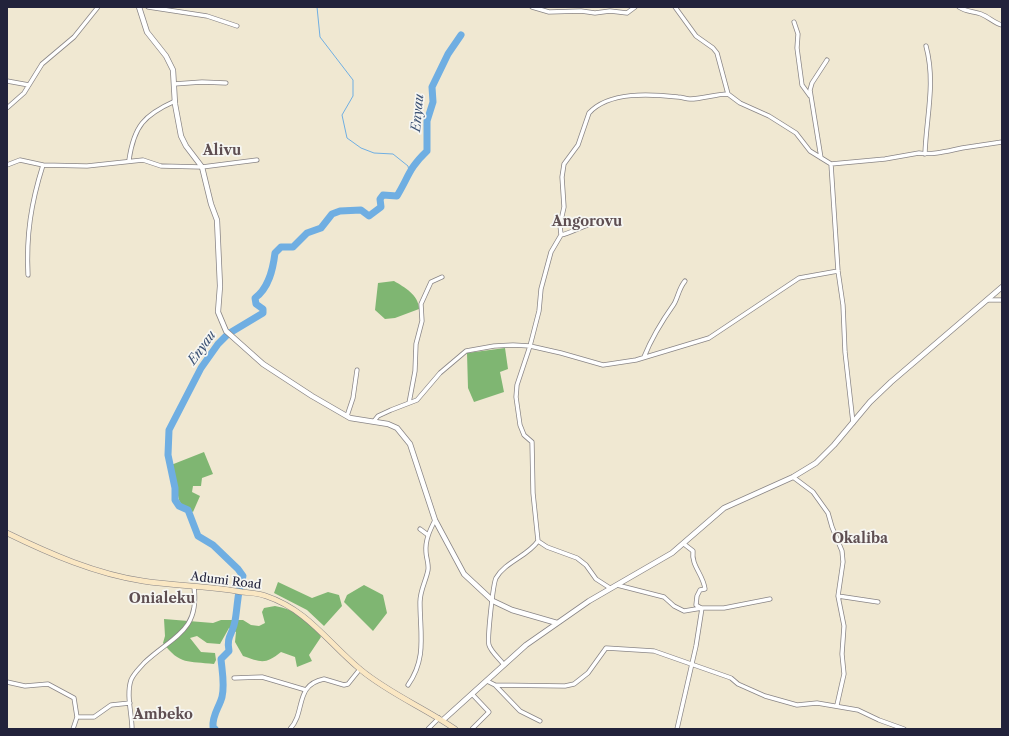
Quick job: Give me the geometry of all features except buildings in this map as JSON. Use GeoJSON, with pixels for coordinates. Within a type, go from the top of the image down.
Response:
{"type":"FeatureCollection","features":[{"type":"Feature","properties":{"kind":"main road","name":"Adumi Road"},"geometry":{"type":"LineString","coordinates":[[7,533],[56,555],[106,573],[143,581],[237,591],[265,596],[300,613],[360,670],[398,696],[441,719],[455,729]]}},
{"type":"Feature","properties":{"kind":"street"},"geometry":{"type":"LineString","coordinates":[[7,108],[24,93],[42,64],[74,37],[98,7]]}},
{"type":"Feature","properties":{"kind":"street"},"geometry":{"type":"LineString","coordinates":[[139,7],[147,32],[171,65],[181,136],[186,146],[202,166],[218,226],[218,312],[226,331],[263,364],[312,396],[357,420],[374,421],[392,425],[407,438],[416,460],[423,488],[435,520],[464,574],[492,601],[512,610],[557,623]]}},
{"type":"Feature","properties":{"kind":"street"},"geometry":{"type":"LineString","coordinates":[[148,7],[207,16],[238,26]]}},
{"type":"Feature","properties":{"kind":"street"},"geometry":{"type":"LineString","coordinates":[[532,7],[545,12],[581,11],[595,13],[600,11],[627,13],[635,7]]}},
{"type":"Feature","properties":{"kind":"street"},"geometry":{"type":"LineString","coordinates":[[675,7],[696,36],[713,48],[717,53],[728,94],[740,103],[769,116],[796,133],[810,151],[831,164],[884,159],[919,153],[925,154],[1002,142]]}},
{"type":"Feature","properties":{"kind":"street"},"geometry":{"type":"LineString","coordinates":[[959,7],[964,10],[983,15],[995,23],[1002,24]]}},
{"type":"Feature","properties":{"kind":"street"},"geometry":{"type":"LineString","coordinates":[[794,22],[798,34],[797,48],[802,85],[810,96]]}},
{"type":"Feature","properties":{"kind":"street"},"geometry":{"type":"LineString","coordinates":[[925,154],[926,129],[931,93],[931,79],[926,46]]}},
{"type":"Feature","properties":{"kind":"street"},"geometry":{"type":"LineString","coordinates":[[821,158],[810,96],[811,85],[827,60]]}},
{"type":"Feature","properties":{"kind":"street"},"geometry":{"type":"LineString","coordinates":[[7,81],[29,85]]}},
{"type":"Feature","properties":{"kind":"street"},"geometry":{"type":"LineString","coordinates":[[174,84],[202,82],[226,83]]}},
{"type":"Feature","properties":{"kind":"street"},"geometry":{"type":"LineString","coordinates":[[538,541],[533,493],[532,442],[524,435],[520,425],[516,397],[516,384],[530,346],[539,311],[541,289],[546,268],[551,252],[561,234],[560,225],[564,207],[562,177],[564,164],[578,145],[589,113],[609,100],[629,96],[680,97],[690,99],[728,94]]}},
{"type":"Feature","properties":{"kind":"street"},"geometry":{"type":"LineString","coordinates":[[129,160],[132,142],[144,119],[175,101]]}},
{"type":"Feature","properties":{"kind":"street"},"geometry":{"type":"LineString","coordinates":[[7,165],[20,160],[43,165],[87,166],[129,160],[143,160],[161,166],[202,166],[257,160]]}},
{"type":"Feature","properties":{"kind":"street"},"geometry":{"type":"LineString","coordinates":[[831,164],[838,271],[843,305],[845,352],[853,423]]}},
{"type":"Feature","properties":{"kind":"street"},"geometry":{"type":"LineString","coordinates":[[28,275],[28,227],[31,204],[43,165]]}},
{"type":"Feature","properties":{"kind":"street"},"geometry":{"type":"LineString","coordinates":[[561,234],[570,233],[573,230],[591,224]]}},
{"type":"Feature","properties":{"kind":"street"},"geometry":{"type":"LineString","coordinates":[[374,421],[378,416],[420,398],[440,373],[466,351],[494,346],[530,346],[577,356],[603,365],[644,358],[709,338],[799,278],[838,271]]}},
{"type":"Feature","properties":{"kind":"street"},"geometry":{"type":"LineString","coordinates":[[409,403],[415,371],[416,344],[422,321],[421,304],[431,282],[442,277]]}},
{"type":"Feature","properties":{"kind":"street"},"geometry":{"type":"LineString","coordinates":[[644,358],[654,333],[675,302],[680,286],[685,281]]}},
{"type":"Feature","properties":{"kind":"street"},"geometry":{"type":"LineString","coordinates":[[428,729],[472,694],[526,645],[589,601],[672,553],[684,544],[702,525],[724,508],[793,477],[816,463],[834,445],[870,402],[891,382],[1002,287]]}},
{"type":"Feature","properties":{"kind":"street"},"geometry":{"type":"LineString","coordinates":[[987,300],[1002,300]]}},
{"type":"Feature","properties":{"kind":"street"},"geometry":{"type":"LineString","coordinates":[[347,416],[353,398],[357,370]]}},
{"type":"Feature","properties":{"kind":"street"},"geometry":{"type":"LineString","coordinates":[[793,477],[813,492],[828,512],[832,527],[842,551],[843,562],[838,596],[844,626],[842,654],[844,674],[837,705]]}},
{"type":"Feature","properties":{"kind":"street"},"geometry":{"type":"LineString","coordinates":[[408,685],[416,674],[421,657],[420,599],[424,579],[428,569],[426,551],[428,536],[435,520]]}},
{"type":"Feature","properties":{"kind":"street"},"geometry":{"type":"LineString","coordinates":[[420,529],[428,536]]}},
{"type":"Feature","properties":{"kind":"street"},"geometry":{"type":"LineString","coordinates":[[538,541],[547,547],[577,558],[586,565],[596,578],[610,588]]}},
{"type":"Feature","properties":{"kind":"street"},"geometry":{"type":"LineString","coordinates":[[504,665],[489,646],[488,639],[493,589],[496,578],[504,569],[538,541]]}},
{"type":"Feature","properties":{"kind":"street"},"geometry":{"type":"LineString","coordinates":[[684,544],[693,552],[694,563],[704,579],[705,590],[700,590],[697,596],[696,605],[702,608]]}},
{"type":"Feature","properties":{"kind":"street"},"geometry":{"type":"LineString","coordinates":[[617,585],[664,597],[674,606],[684,610],[724,608],[770,599]]}},
{"type":"Feature","properties":{"kind":"street"},"geometry":{"type":"LineString","coordinates":[[132,729],[130,687],[135,673],[156,653],[175,640],[186,629],[193,613],[195,597],[194,587]]}},
{"type":"Feature","properties":{"kind":"street"},"geometry":{"type":"LineString","coordinates":[[838,596],[878,602]]}},
{"type":"Feature","properties":{"kind":"street"},"geometry":{"type":"LineString","coordinates":[[677,729],[692,666],[702,608]]}},
{"type":"Feature","properties":{"kind":"street"},"geometry":{"type":"LineString","coordinates":[[495,685],[565,686],[574,684],[588,673],[606,648],[654,651],[692,666],[731,678],[745,687],[793,704],[800,705],[817,703],[837,705],[858,710],[879,720],[904,729]]}},
{"type":"Feature","properties":{"kind":"street"},"geometry":{"type":"LineString","coordinates":[[290,729],[297,720],[300,699],[306,690],[324,679],[344,685],[348,684],[360,670]]}},
{"type":"Feature","properties":{"kind":"street"},"geometry":{"type":"LineString","coordinates":[[234,678],[262,677],[306,690]]}},
{"type":"Feature","properties":{"kind":"street"},"geometry":{"type":"LineString","coordinates":[[487,681],[495,685],[520,711],[540,721]]}},
{"type":"Feature","properties":{"kind":"street"},"geometry":{"type":"LineString","coordinates":[[7,682],[24,686],[50,685],[74,698],[77,717],[74,729]]}},
{"type":"Feature","properties":{"kind":"street"},"geometry":{"type":"LineString","coordinates":[[472,694],[489,712],[472,729]]}},
{"type":"Feature","properties":{"kind":"street"},"geometry":{"type":"LineString","coordinates":[[77,717],[94,717],[111,706],[130,703]]}},
{"type":"Feature","properties":{"kind":"green space"},"geometry":{"type":"Polygon","coordinates":[[[394,281],[414,296],[419,309],[395,318],[385,319],[375,310],[378,283],[394,281]]]}},
{"type":"Feature","properties":{"kind":"green space"},"geometry":{"type":"Polygon","coordinates":[[[505,348],[508,369],[500,372],[504,392],[474,402],[468,388],[467,353],[505,348]]]}},
{"type":"Feature","properties":{"kind":"green space"},"geometry":{"type":"Polygon","coordinates":[[[204,452],[213,474],[202,478],[201,486],[193,486],[192,492],[200,496],[193,512],[179,500],[171,465],[204,452]]]}},
{"type":"Feature","properties":{"kind":"green space"},"geometry":{"type":"Polygon","coordinates":[[[278,582],[312,598],[328,592],[339,595],[342,606],[324,626],[307,610],[274,593],[278,582]]]}},
{"type":"Feature","properties":{"kind":"green space"},"geometry":{"type":"Polygon","coordinates":[[[364,585],[383,595],[387,613],[373,631],[344,602],[347,595],[364,585]]]}},
{"type":"Feature","properties":{"kind":"green space"},"geometry":{"type":"Polygon","coordinates":[[[275,606],[282,607],[302,616],[313,625],[321,637],[309,655],[312,661],[297,667],[295,657],[281,652],[267,661],[254,660],[243,656],[235,642],[236,632],[229,628],[220,644],[207,643],[197,636],[190,638],[201,652],[215,653],[216,660],[214,664],[191,662],[180,659],[163,643],[165,636],[164,619],[213,623],[221,620],[243,620],[251,625],[259,626],[265,623],[262,612],[264,608],[275,606]]]}},
{"type":"Feature","properties":{"kind":"waterway"},"geometry":{"type":"LineString","coordinates":[[317,7],[320,37],[353,80],[353,96],[342,115],[347,138],[361,148],[374,153],[393,154],[408,166],[409,171]]}},
{"type":"Feature","properties":{"kind":"waterway","name":"Enyau"},"geometry":{"type":"LineString","coordinates":[[215,729],[213,727],[213,723],[223,692],[221,659],[229,651],[228,642],[234,625],[243,576],[238,569],[213,545],[198,536],[188,510],[179,506],[175,500],[175,488],[168,455],[169,430],[201,368],[218,344],[228,334],[263,313],[263,309],[256,304],[255,298],[264,289],[270,278],[275,253],[281,247],[293,247],[307,233],[321,228],[332,214],[340,211],[361,210],[369,216],[381,207],[380,199],[383,195],[397,196],[413,167],[427,151],[427,121],[433,102],[432,87],[448,54],[461,35]]}},
{"type":"Feature","properties":{"kind":"district","name":"Alivu"},"geometry":{"type":"Point","coordinates":[222,151]}},
{"type":"Feature","properties":{"kind":"district","name":"Angorovu"},"geometry":{"type":"Point","coordinates":[587,222]}},
{"type":"Feature","properties":{"kind":"district","name":"Okaliba"},"geometry":{"type":"Point","coordinates":[860,539]}},
{"type":"Feature","properties":{"kind":"district","name":"Onialeku"},"geometry":{"type":"Point","coordinates":[162,599]}},
{"type":"Feature","properties":{"kind":"district","name":"Ambeko"},"geometry":{"type":"Point","coordinates":[163,715]}}]}
